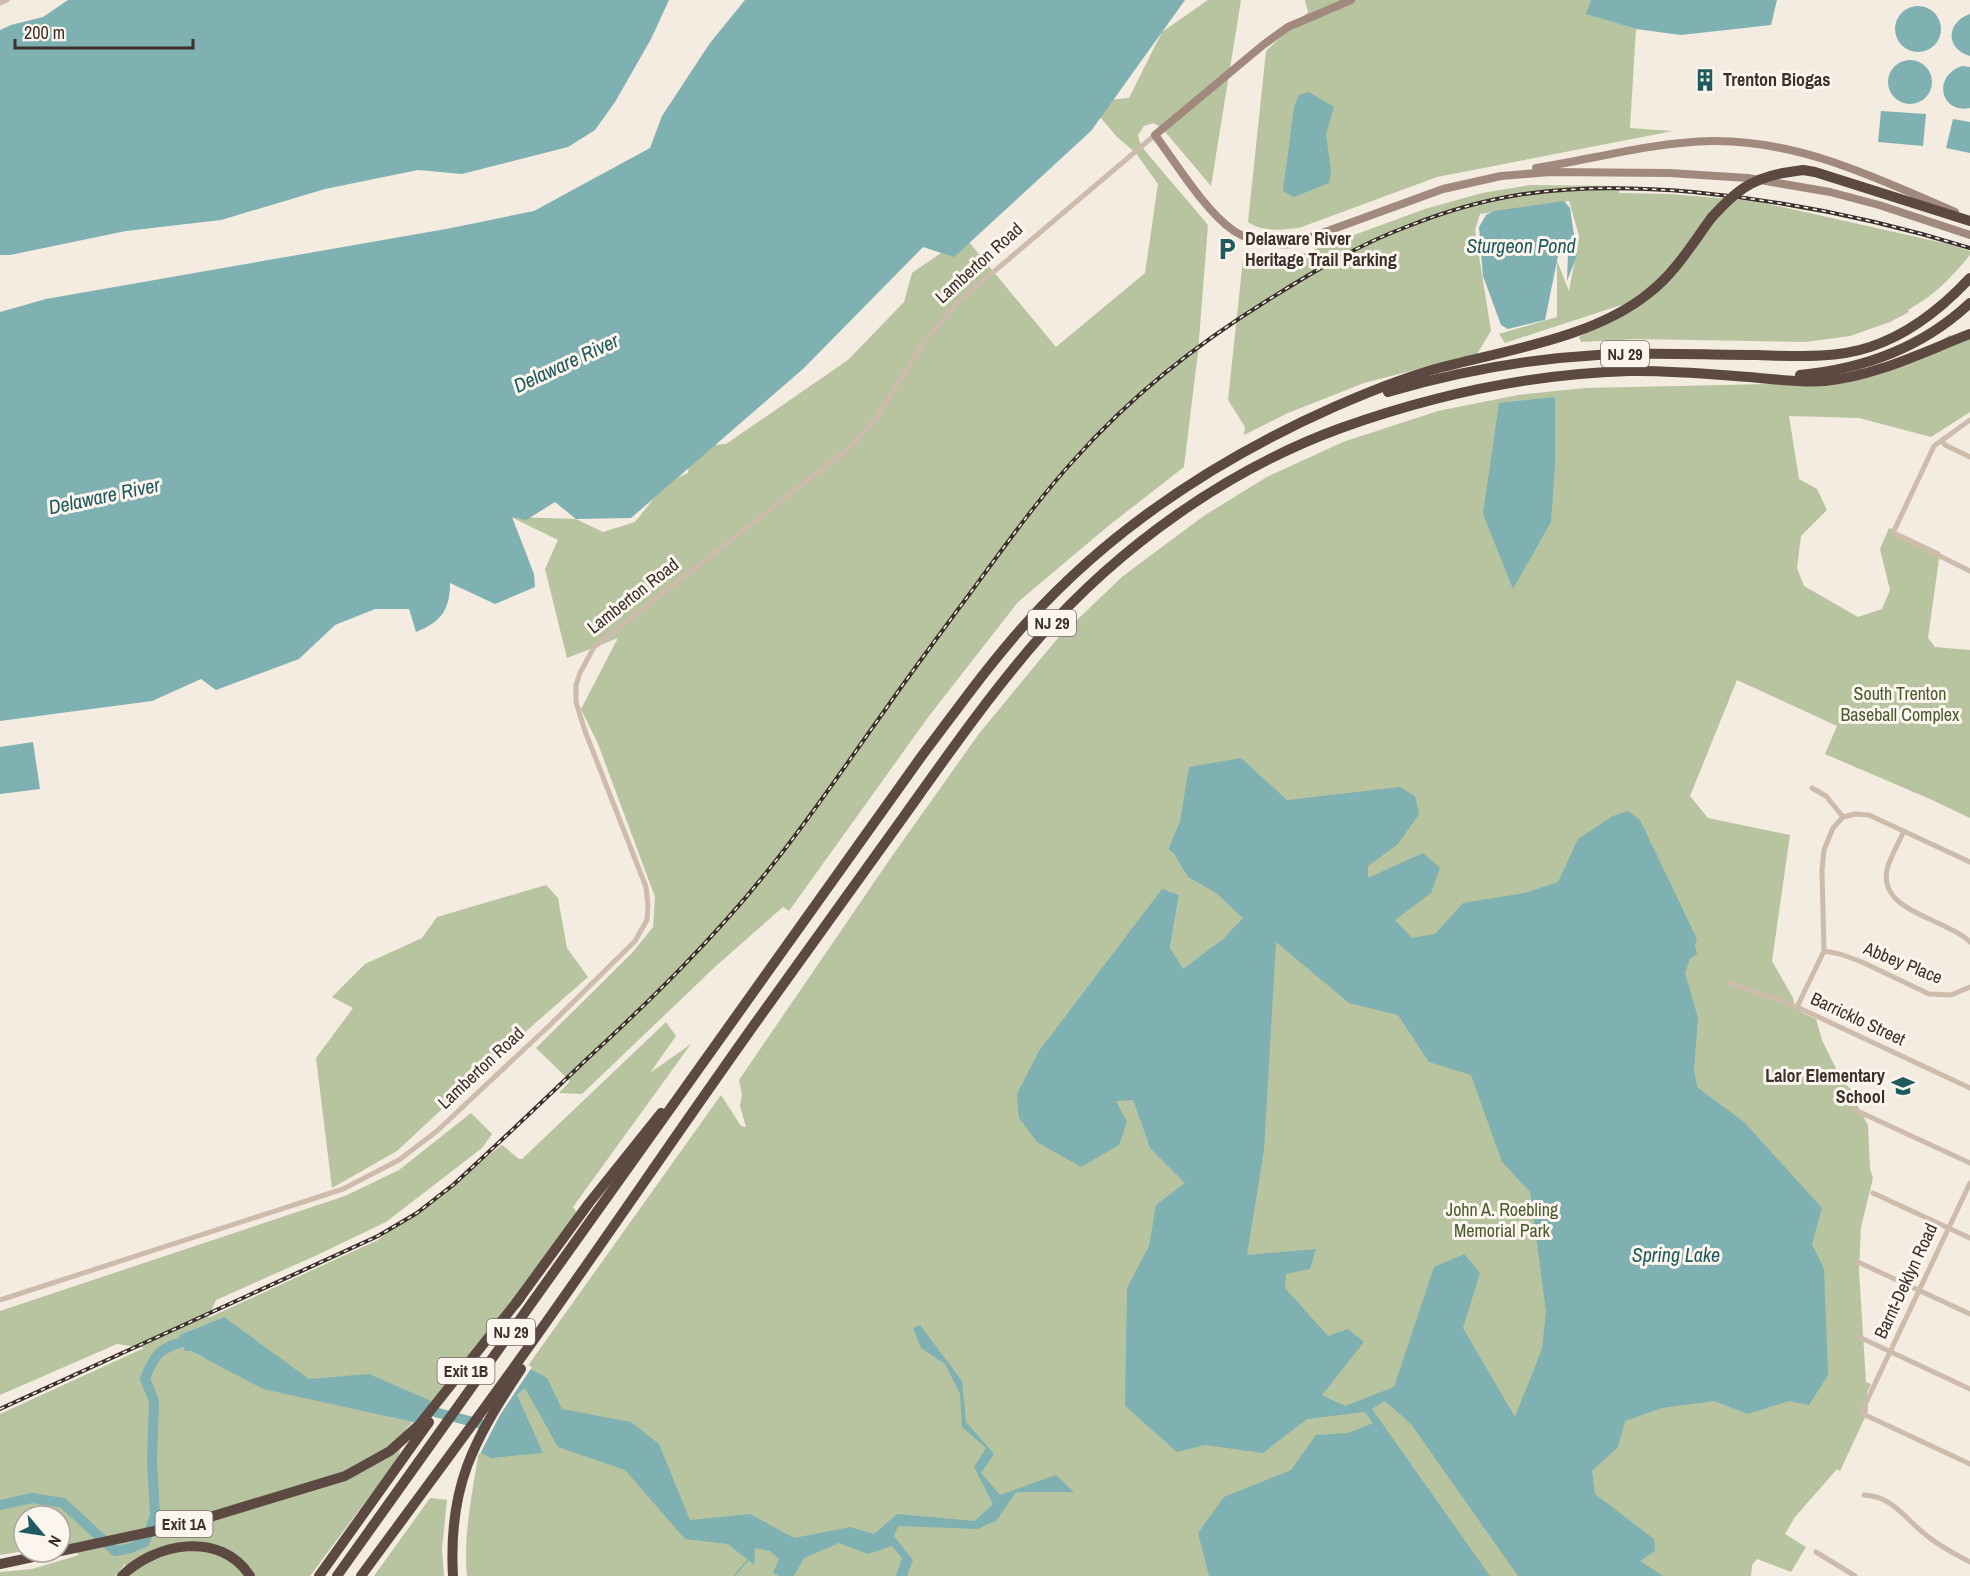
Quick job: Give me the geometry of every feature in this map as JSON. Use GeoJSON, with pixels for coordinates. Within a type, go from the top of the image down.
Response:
{"type":"FeatureCollection","features":[{"type":"Feature","properties":{"kind":"highway"},"geometry":{"type":"LineString","coordinates":[[1275,436],[1333,408],[1396,382],[1429,371],[1548,340],[1623,311],[1648,295],[1667,277],[1712,218],[1741,189],[1753,182],[1783,173],[1815,172],[1970,220]]}},
{"type":"Feature","properties":{"kind":"highway","name":"NJ 29"},"geometry":{"type":"LineString","coordinates":[[337,1576],[921,757],[1028,621],[1078,571],[1147,514],[1209,472],[1275,436],[1327,413],[1377,395],[1440,378],[1524,362],[1624,354],[1807,356],[1857,351],[1886,341],[1917,325],[1946,302],[1967,280]]}},
{"type":"Feature","properties":{"kind":"highway","name":"NJ 29"},"geometry":{"type":"LineString","coordinates":[[361,1576],[534,1339],[937,770],[1015,666],[1042,634],[1121,558],[1165,524],[1235,479],[1300,445],[1358,422],[1429,401],[1501,385],[1569,375],[1656,371],[1790,376],[1832,371],[1868,363],[1895,353],[1929,336],[1970,303]]}},
{"type":"Feature","properties":{"kind":"highway"},"geometry":{"type":"LineString","coordinates":[[1727,375],[1797,381],[1845,378],[1884,367],[1970,334]]}},
{"type":"Feature","properties":{"kind":"highway","name":"Exit 1B"},"geometry":{"type":"LineString","coordinates":[[319,1576],[375,1498],[409,1442],[652,1122],[684,1089]]}},
{"type":"Feature","properties":{"kind":"highway"},"geometry":{"type":"LineString","coordinates":[[453,1576],[453,1528],[461,1482],[471,1454],[489,1417],[676,1136]]}},
{"type":"Feature","properties":{"kind":"highway","name":"Exit 1A"},"geometry":{"type":"LineString","coordinates":[[0,1564],[187,1524],[345,1476],[409,1442]]}},
{"type":"Feature","properties":{"kind":"highway"},"geometry":{"type":"LineString","coordinates":[[122,1576],[147,1556],[168,1548],[190,1546],[230,1557],[250,1576]]}},
{"type":"Feature","properties":{"kind":"street"},"geometry":{"type":"LineString","coordinates":[[0,3],[7,0]]}},
{"type":"Feature","properties":{"kind":"street","name":"Lamberton Road"},"geometry":{"type":"LineString","coordinates":[[0,1300],[343,1190],[399,1160],[437,1131],[550,1025],[635,941],[647,920],[646,887],[585,731],[576,702],[576,686],[580,673],[594,646],[850,447],[877,417],[931,332],[958,302],[1263,45],[1288,27],[1350,0]]}},
{"type":"Feature","properties":{"kind":"street"},"geometry":{"type":"LineString","coordinates":[[1155,135],[1220,218],[1240,234],[1270,244],[1292,244],[1304,241],[1432,193],[1478,181],[1536,168],[1678,144],[1711,141],[1748,142],[1792,149],[1831,161],[1970,220]]}},
{"type":"Feature","properties":{"kind":"street"},"geometry":{"type":"LineString","coordinates":[[1515,174],[1669,172],[1742,177],[1830,192],[1879,205],[1970,235]]}},
{"type":"Feature","properties":{"kind":"street"},"geometry":{"type":"LineString","coordinates":[[1970,420],[1934,446],[1893,533],[1970,571]]}},
{"type":"Feature","properties":{"kind":"street"},"geometry":{"type":"LineString","coordinates":[[1942,440],[1945,445],[1970,457]]}},
{"type":"Feature","properties":{"kind":"street"},"geometry":{"type":"LineString","coordinates":[[1812,788],[1826,796],[1843,817]]}},
{"type":"Feature","properties":{"kind":"street"},"geometry":{"type":"LineString","coordinates":[[1797,1007],[1824,951],[1822,860],[1830,834],[1843,817],[1855,814],[1869,815],[1970,862]]}},
{"type":"Feature","properties":{"kind":"street"},"geometry":{"type":"LineString","coordinates":[[1904,831],[1889,862],[1886,874],[1886,882],[1892,895],[1901,904],[1960,934],[1970,942]]}},
{"type":"Feature","properties":{"kind":"street","name":"Abbey Place"},"geometry":{"type":"LineString","coordinates":[[1824,951],[1862,962],[1929,994],[1951,995],[1970,987]]}},
{"type":"Feature","properties":{"kind":"street","name":"Barricklo Street"},"geometry":{"type":"LineString","coordinates":[[1730,983],[1797,1007],[1970,1088]]}},
{"type":"Feature","properties":{"kind":"street"},"geometry":{"type":"LineString","coordinates":[[1853,1109],[1970,1163]]}},
{"type":"Feature","properties":{"kind":"street","name":"Barnt-Deklyn Road"},"geometry":{"type":"LineString","coordinates":[[1970,1183],[1860,1413],[1970,1464]]}},
{"type":"Feature","properties":{"kind":"street"},"geometry":{"type":"LineString","coordinates":[[1873,1193],[1970,1238]]}},
{"type":"Feature","properties":{"kind":"street"},"geometry":{"type":"LineString","coordinates":[[1858,1262],[1970,1314]]}},
{"type":"Feature","properties":{"kind":"street"},"geometry":{"type":"LineString","coordinates":[[1860,1337],[1970,1389]]}},
{"type":"Feature","properties":{"kind":"street"},"geometry":{"type":"LineString","coordinates":[[1864,1495],[1875,1495],[1896,1506],[1923,1533],[1970,1562]]}},
{"type":"Feature","properties":{"kind":"street"},"geometry":{"type":"LineString","coordinates":[[1816,1552],[1855,1576]]}},
{"type":"Feature","properties":{"kind":"green space"},"geometry":{"type":"Polygon","coordinates":[[[1208,0],[1241,0],[1211,186],[1161,127],[1153,123],[1144,126],[1138,135],[1141,146],[1208,225],[1198,352],[1184,467],[1107,527],[1018,602],[929,716],[789,911],[783,907],[716,966],[582,1094],[559,1093],[570,1081],[536,1048],[632,953],[653,927],[655,897],[598,744],[581,709],[618,638],[567,658],[545,569],[558,540],[511,517],[576,519],[603,532],[635,522],[667,482],[688,473],[690,447],[726,444],[848,360],[904,302],[912,273],[941,253],[942,231],[964,236],[1056,347],[1145,273],[1158,184],[1135,152],[1117,137],[1100,117],[1107,100],[1129,98],[1162,32],[1208,0]]]}},
{"type":"Feature","properties":{"kind":"green space"},"geometry":{"type":"Polygon","coordinates":[[[1305,0],[1591,0],[1587,14],[1636,29],[1630,128],[1673,131],[1437,177],[1299,228],[1279,230],[1254,225],[1248,222],[1266,51],[1308,12],[1305,0]]]}},
{"type":"Feature","properties":{"kind":"green space"},"geometry":{"type":"Polygon","coordinates":[[[1530,185],[1619,186],[1619,193],[1670,194],[1756,201],[1948,244],[1970,251],[1970,255],[1942,286],[1908,310],[1909,312],[1890,322],[1850,336],[1806,342],[1636,339],[1581,342],[1579,337],[1645,300],[1618,306],[1505,343],[1499,334],[1557,317],[1557,261],[1569,291],[1579,236],[1569,201],[1480,214],[1475,230],[1491,331],[1477,354],[1364,383],[1288,413],[1244,435],[1245,427],[1228,400],[1244,250],[1265,257],[1294,257],[1425,209],[1482,193],[1530,185]]]}},
{"type":"Feature","properties":{"kind":"green space"},"geometry":{"type":"Polygon","coordinates":[[[1950,335],[1963,341],[1970,339],[1970,412],[1931,437],[1859,418],[1789,416],[1799,479],[1817,489],[1827,510],[1801,536],[1797,568],[1804,586],[1858,617],[1882,609],[1890,590],[1880,549],[1889,528],[1940,552],[1928,638],[1935,647],[1970,650],[1970,818],[1825,754],[1837,726],[1737,680],[1690,796],[1708,818],[1790,835],[1772,961],[1793,998],[1795,1006],[1801,1012],[1816,1019],[1822,1040],[1842,1081],[1859,1097],[1858,1107],[1868,1125],[1870,1169],[1873,1178],[1861,1227],[1859,1271],[1866,1382],[1871,1384],[1867,1392],[1868,1411],[1840,1471],[1837,1469],[1795,1517],[1785,1534],[1806,1547],[1791,1572],[1757,1559],[1752,1565],[1751,1576],[467,1576],[467,1531],[478,1456],[480,1451],[489,1456],[517,1395],[523,1390],[534,1371],[527,1367],[721,1095],[741,1126],[746,1127],[740,1106],[742,1095],[739,1080],[890,859],[978,735],[1033,668],[1058,638],[1123,576],[1205,515],[1267,477],[1343,442],[1438,411],[1518,395],[1585,388],[1819,383],[1927,350],[1950,335]],[[1185,799],[1180,821],[1168,849],[1185,864],[1185,799]],[[1179,895],[1116,1100],[1133,1099],[1150,1148],[1170,949],[1179,895]]]}},
{"type":"Feature","properties":{"kind":"green space"},"geometry":{"type":"Polygon","coordinates":[[[546,885],[558,898],[567,948],[588,977],[397,1151],[332,1188],[316,1058],[353,1008],[332,997],[365,964],[422,938],[437,917],[546,885]]]}},
{"type":"Feature","properties":{"kind":"green space"},"geometry":{"type":"Polygon","coordinates":[[[666,1022],[676,1036],[650,1073],[691,1044],[573,1207],[578,1214],[447,1397],[390,1417],[413,1422],[406,1429],[398,1458],[310,1576],[130,1576],[132,1574],[125,1564],[116,1576],[0,1576],[0,1572],[32,1569],[49,1564],[72,1564],[72,1557],[79,1555],[72,1547],[72,1504],[12,1504],[12,1553],[0,1555],[0,1414],[144,1348],[117,1344],[0,1395],[0,1311],[345,1196],[399,1170],[471,1113],[492,1134],[482,1148],[386,1222],[216,1300],[208,1318],[378,1240],[502,1145],[522,1159],[666,1022]],[[224,1317],[179,1335],[191,1351],[204,1358],[224,1317]]]}},
{"type":"Feature","properties":{"kind":"green space"},"geometry":{"type":"Polygon","coordinates":[[[430,1498],[447,1500],[442,1549],[444,1576],[374,1576],[430,1498]]]}},
{"type":"Feature","properties":{"kind":"water"},"geometry":{"type":"Polygon","coordinates":[[[68,0],[669,0],[651,39],[615,102],[595,130],[568,147],[462,174],[418,170],[325,189],[221,220],[126,231],[10,255],[0,255],[0,30],[43,17],[68,0]]]}},
{"type":"Feature","properties":{"kind":"water","name":"Delaware River"},"geometry":{"type":"Polygon","coordinates":[[[745,0],[1185,0],[1091,131],[954,257],[923,247],[804,368],[631,518],[576,519],[555,502],[526,520],[512,517],[534,574],[535,587],[495,604],[450,583],[448,601],[442,614],[432,624],[416,632],[409,609],[375,609],[335,625],[299,659],[216,690],[201,679],[152,701],[0,721],[0,312],[46,299],[446,229],[534,211],[650,148],[662,116],[710,43],[745,0]]]}},
{"type":"Feature","properties":{"kind":"water"},"geometry":{"type":"Polygon","coordinates":[[[1591,0],[1777,0],[1771,25],[1681,35],[1636,29],[1586,14],[1591,0]]]}},
{"type":"Feature","properties":{"kind":"water"},"geometry":{"type":"Polygon","coordinates":[[[1918,6],[1934,13],[1941,29],[1934,45],[1918,52],[1902,45],[1895,29],[1902,13],[1918,6]]]}},
{"type":"Feature","properties":{"kind":"water"},"geometry":{"type":"Polygon","coordinates":[[[1970,14],[1970,56],[1956,48],[1952,35],[1956,23],[1970,14]]]}},
{"type":"Feature","properties":{"kind":"water"},"geometry":{"type":"Polygon","coordinates":[[[1910,60],[1925,67],[1932,82],[1925,97],[1910,104],[1895,97],[1888,82],[1895,67],[1910,60]]]}},
{"type":"Feature","properties":{"kind":"water"},"geometry":{"type":"Polygon","coordinates":[[[1962,66],[1970,67],[1970,108],[1952,105],[1943,93],[1946,78],[1952,71],[1962,66]]]}},
{"type":"Feature","properties":{"kind":"water"},"geometry":{"type":"Polygon","coordinates":[[[1309,92],[1334,107],[1326,134],[1331,171],[1329,183],[1294,197],[1283,191],[1294,107],[1299,95],[1309,92]]]}},
{"type":"Feature","properties":{"kind":"water"},"geometry":{"type":"Polygon","coordinates":[[[1881,111],[1926,114],[1923,146],[1878,142],[1881,111]]]}},
{"type":"Feature","properties":{"kind":"water"},"geometry":{"type":"Polygon","coordinates":[[[1953,119],[1970,122],[1970,153],[1946,148],[1953,119]]]}},
{"type":"Feature","properties":{"kind":"water","name":"Sturgeon Pond"},"geometry":{"type":"Polygon","coordinates":[[[1564,201],[1570,208],[1577,255],[1567,281],[1568,254],[1558,256],[1545,320],[1508,329],[1501,325],[1483,276],[1479,227],[1486,215],[1494,211],[1564,201]]]}},
{"type":"Feature","properties":{"kind":"water"},"geometry":{"type":"Polygon","coordinates":[[[1555,397],[1555,466],[1551,522],[1513,589],[1483,514],[1499,403],[1555,397]]]}},
{"type":"Feature","properties":{"kind":"water"},"geometry":{"type":"Polygon","coordinates":[[[33,742],[40,789],[0,794],[0,747],[33,742]]]}},
{"type":"Feature","properties":{"kind":"water","name":"Spring Lake"},"geometry":{"type":"Polygon","coordinates":[[[1241,758],[1287,800],[1400,787],[1415,796],[1419,814],[1398,844],[1368,866],[1368,878],[1423,853],[1440,868],[1431,893],[1395,920],[1412,938],[1435,934],[1463,903],[1525,893],[1558,882],[1578,839],[1613,816],[1628,811],[1640,820],[1697,939],[1695,945],[1697,954],[1690,959],[1685,973],[1698,1018],[1694,1069],[1697,1087],[1744,1122],[1822,1208],[1812,1244],[1824,1269],[1828,1375],[1809,1405],[1789,1401],[1748,1414],[1714,1401],[1662,1408],[1625,1421],[1618,1447],[1592,1471],[1595,1494],[1654,1539],[1655,1551],[1640,1561],[1663,1576],[1518,1576],[1411,1424],[1385,1401],[1372,1409],[1490,1576],[1209,1576],[1198,1533],[1224,1497],[1291,1470],[1316,1435],[1348,1433],[1373,1423],[1365,1412],[1307,1419],[1263,1453],[1205,1445],[1177,1452],[1125,1406],[1127,1288],[1149,1246],[1156,1205],[1185,1183],[1150,1148],[1133,1100],[1116,1101],[1127,1122],[1119,1145],[1081,1167],[1037,1142],[1019,1118],[1017,1094],[1039,1051],[1162,889],[1179,895],[1170,948],[1183,969],[1223,939],[1243,918],[1216,893],[1188,877],[1174,854],[1168,849],[1180,821],[1189,767],[1241,758]],[[1276,942],[1264,1150],[1247,1255],[1316,1249],[1310,1269],[1286,1274],[1285,1288],[1328,1336],[1348,1329],[1364,1342],[1322,1395],[1345,1406],[1394,1387],[1434,1267],[1464,1254],[1480,1273],[1463,1328],[1515,1417],[1542,1349],[1546,1311],[1530,1192],[1502,1162],[1471,1075],[1429,1062],[1398,1015],[1349,1003],[1276,942]]]}},
{"type":"Feature","properties":{"kind":"water"},"geometry":{"type":"Polygon","coordinates":[[[224,1317],[309,1379],[369,1374],[431,1401],[425,1428],[413,1422],[263,1389],[191,1351],[185,1351],[179,1335],[224,1317]]]}},
{"type":"Feature","properties":{"kind":"water"},"geometry":{"type":"Polygon","coordinates":[[[920,1325],[962,1381],[966,1422],[994,1454],[981,1473],[1000,1495],[1056,1475],[1074,1492],[1016,1492],[997,1520],[978,1529],[898,1526],[894,1536],[913,1560],[907,1576],[896,1576],[902,1558],[892,1546],[868,1554],[839,1543],[804,1558],[794,1576],[779,1576],[773,1573],[779,1559],[770,1551],[755,1548],[754,1565],[728,1544],[685,1539],[625,1470],[558,1447],[525,1388],[517,1395],[543,1453],[491,1458],[470,1447],[527,1367],[547,1378],[562,1409],[631,1422],[659,1444],[690,1520],[750,1514],[794,1538],[850,1527],[874,1534],[897,1514],[975,1521],[993,1504],[974,1467],[986,1448],[962,1427],[960,1394],[945,1364],[921,1348],[913,1328],[920,1325]]]}},
{"type":"Feature","properties":{"kind":"pier"},"geometry":{"type":"Polygon","coordinates":[[[524,1365],[532,1367],[500,1415],[480,1454],[468,1449],[467,1446],[524,1365]]]}},
{"type":"Feature","properties":{"kind":"waterway"},"geometry":{"type":"LineString","coordinates":[[0,1505],[32,1498],[63,1503],[115,1551],[145,1542],[155,1516],[152,1461],[154,1401],[145,1379],[158,1354],[169,1347],[195,1338]]}},
{"type":"Feature","properties":{"kind":"waterway"},"geometry":{"type":"LineString","coordinates":[[423,1409],[481,1424]]}},
{"type":"Feature","properties":{"kind":"waterway"},"geometry":{"type":"LineString","coordinates":[[734,1576],[748,1560]]}},
{"type":"Feature","properties":{"kind":"railway"},"geometry":{"type":"LineString","coordinates":[[0,1409],[378,1236],[417,1213],[453,1185],[660,990],[749,894],[800,829],[1020,525],[1095,437],[1164,373],[1214,335],[1301,280],[1370,242],[1447,212],[1518,195],[1584,189],[1671,190],[1798,206],[1867,220],[1970,248]]}},
{"type":"Feature","properties":{"kind":"place","name":"Trenton Biogas"},"geometry":{"type":"Point","coordinates":[1705,80]}},
{"type":"Feature","properties":{"kind":"place","name":"Delaware River Heritage Trail Parking"},"geometry":{"type":"Point","coordinates":[1227,249]}},
{"type":"Feature","properties":{"kind":"place","name":"Lalor Elementary School"},"geometry":{"type":"Point","coordinates":[1903,1086]}},
{"type":"Feature","properties":{"kind":"park label","name":"South Trenton Baseball Complex"},"geometry":{"type":"Point","coordinates":[1900,704]}},
{"type":"Feature","properties":{"kind":"park label","name":"John A. Roebling Memorial Park"},"geometry":{"type":"Point","coordinates":[1502,1220]}}]}
